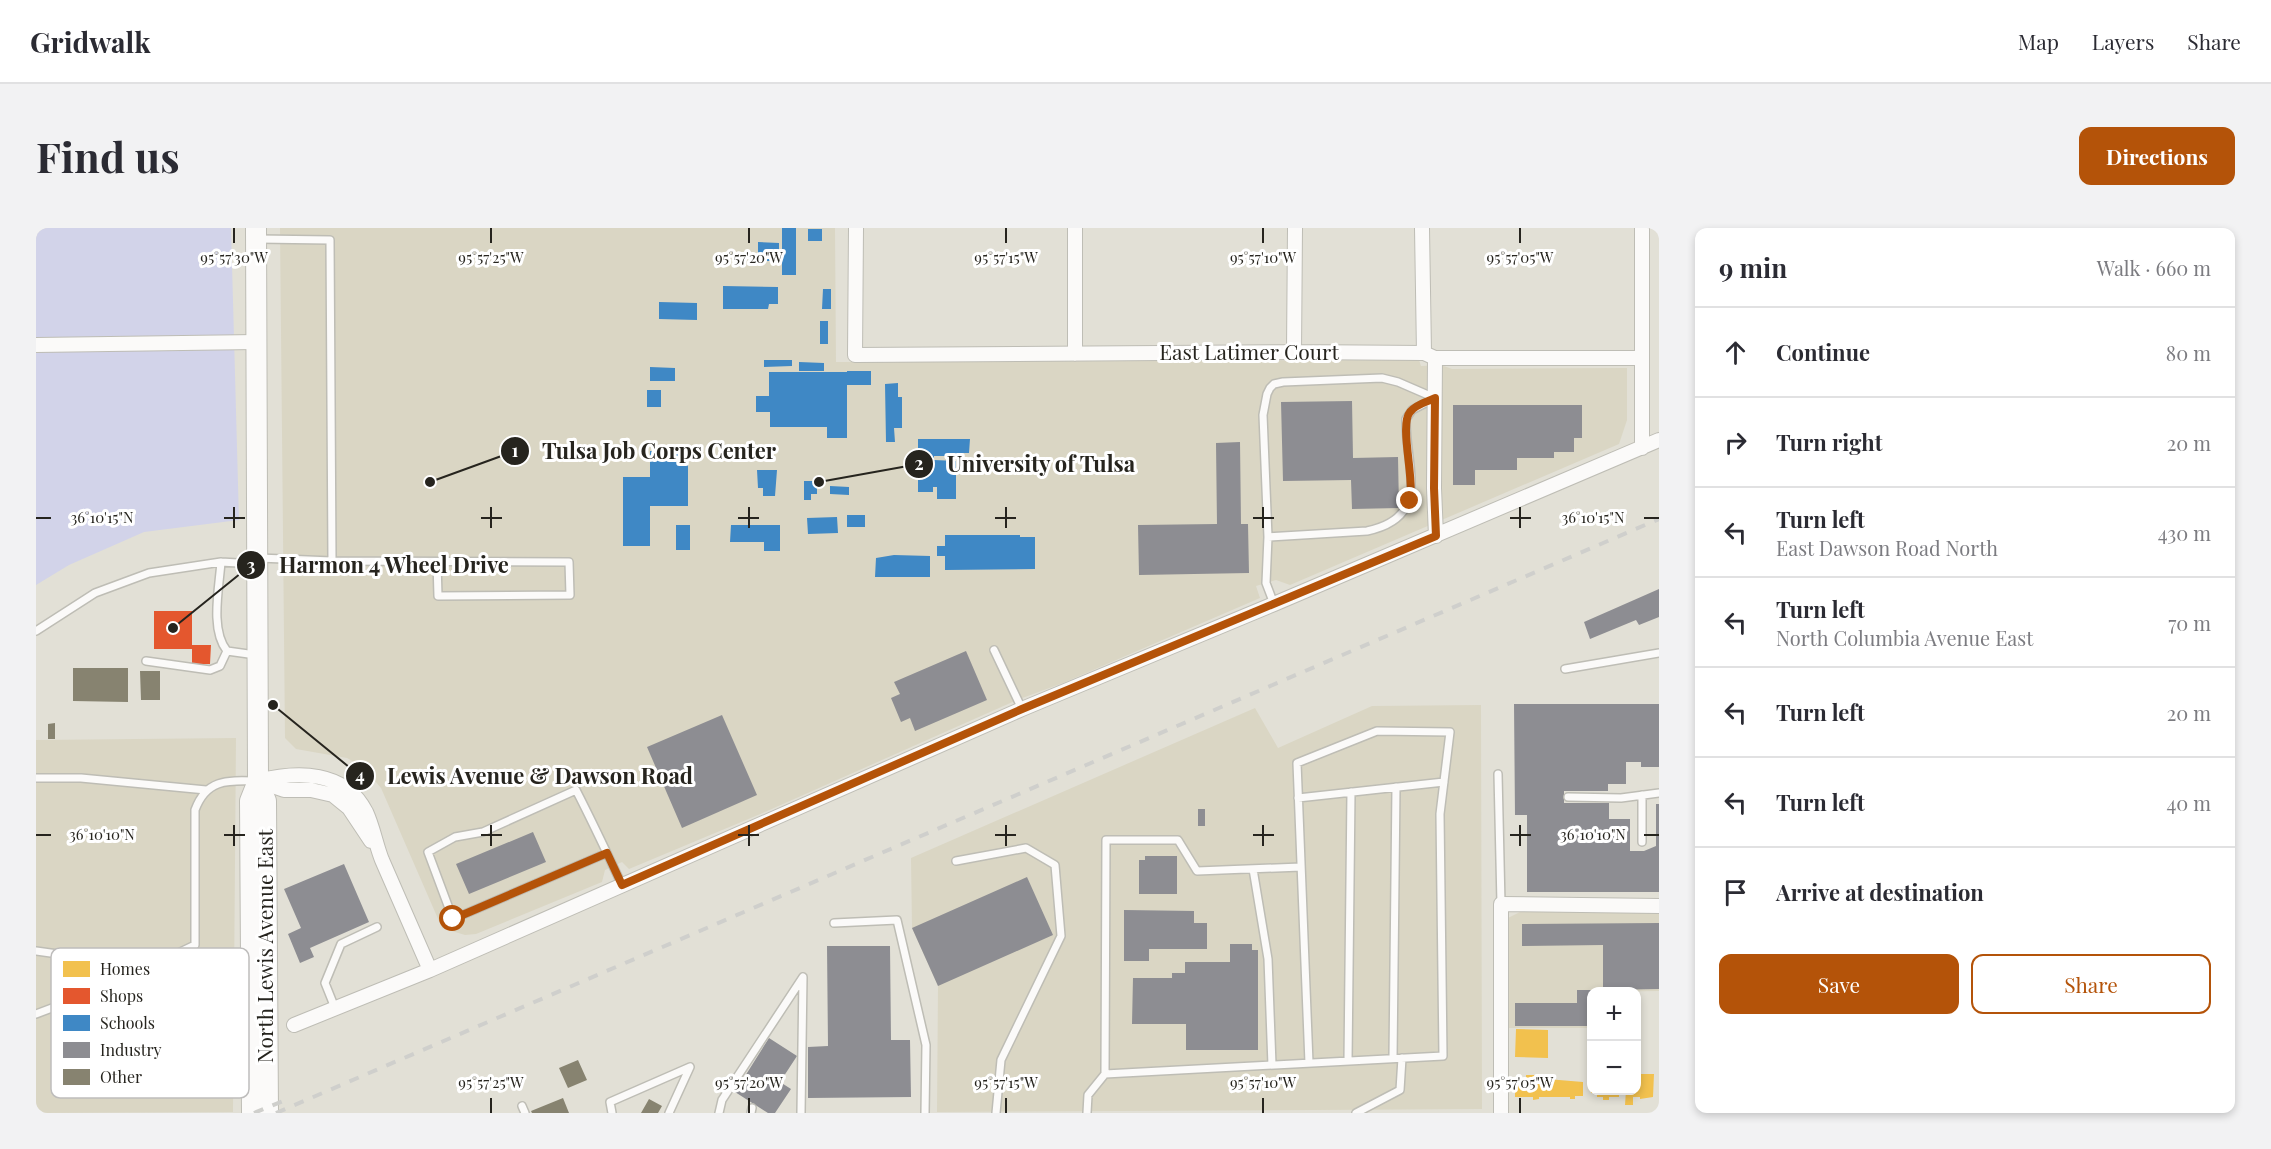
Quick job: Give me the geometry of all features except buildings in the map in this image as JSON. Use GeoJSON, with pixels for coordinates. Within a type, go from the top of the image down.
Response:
{"type":"FeatureCollection","features":[{"type":"Feature","properties":{"kind":"main road","name":"North Lewis Avenue East"},"geometry":{"type":"LineString","coordinates":[[256,233],[258,781],[266,801],[268,1113]]}},
{"type":"Feature","properties":{"kind":"main road","name":"North Lewis Avenue East"},"geometry":{"type":"LineString","coordinates":[[252,1113],[250,801],[258,781]]}},
{"type":"Feature","properties":{"kind":"street","name":"East Latimer Court"},"geometry":{"type":"LineString","coordinates":[[856,228],[855,356],[1294,352],[1642,358]]}},
{"type":"Feature","properties":{"kind":"street"},"geometry":{"type":"LineString","coordinates":[[1075,228],[1075,354]]}},
{"type":"Feature","properties":{"kind":"street"},"geometry":{"type":"LineString","coordinates":[[1294,352],[1295,228]]}},
{"type":"Feature","properties":{"kind":"street"},"geometry":{"type":"LineString","coordinates":[[1422,228],[1429,355],[1435,398],[1436,536]]}},
{"type":"Feature","properties":{"kind":"street"},"geometry":{"type":"LineString","coordinates":[[1642,228],[1642,447]]}},
{"type":"Feature","properties":{"kind":"street"},"geometry":{"type":"LineString","coordinates":[[36,345],[256,342]]}},
{"type":"Feature","properties":{"kind":"street"},"geometry":{"type":"LineString","coordinates":[[294,1025],[429,970],[1022,709],[1659,440]]}},
{"type":"Feature","properties":{"kind":"street"},"geometry":{"type":"LineString","coordinates":[[258,781],[280,775],[334,780],[360,801],[429,970]]}},
{"type":"Feature","properties":{"kind":"street"},"geometry":{"type":"LineString","coordinates":[[1501,1113],[1501,903],[1659,906]]}},
{"type":"Feature","properties":{"kind":"lane"},"geometry":{"type":"LineString","coordinates":[[256,233],[330,240],[332,561]]}},
{"type":"Feature","properties":{"kind":"lane"},"geometry":{"type":"LineString","coordinates":[[1274,604],[1266,583],[1268,537],[1263,415],[1267,394],[1274,384],[1382,378],[1398,382],[1435,398]]}},
{"type":"Feature","properties":{"kind":"lane"},"geometry":{"type":"LineString","coordinates":[[1268,537],[1367,531],[1380,528],[1397,519],[1407,508],[1411,495],[1406,419],[1412,410],[1435,398]]}},
{"type":"Feature","properties":{"kind":"lane"},"geometry":{"type":"LineString","coordinates":[[36,631],[95,593],[149,573],[221,562],[332,561],[569,562],[570,595],[438,596],[437,562]]}},
{"type":"Feature","properties":{"kind":"lane"},"geometry":{"type":"LineString","coordinates":[[221,562],[217,630],[220,642],[227,651],[257,655]]}},
{"type":"Feature","properties":{"kind":"lane"},"geometry":{"type":"LineString","coordinates":[[994,650],[1022,709]]}},
{"type":"Feature","properties":{"kind":"lane"},"geometry":{"type":"LineString","coordinates":[[146,661],[210,670],[220,666],[227,651]]}},
{"type":"Feature","properties":{"kind":"lane"},"geometry":{"type":"LineString","coordinates":[[1565,669],[1659,652]]}},
{"type":"Feature","properties":{"kind":"lane"},"geometry":{"type":"LineString","coordinates":[[1105,1074],[1443,1056],[1440,814],[1450,732],[1377,731],[1297,763],[1309,1063]]}},
{"type":"Feature","properties":{"kind":"lane"},"geometry":{"type":"LineString","coordinates":[[1498,774],[1501,903]]}},
{"type":"Feature","properties":{"kind":"lane"},"geometry":{"type":"LineString","coordinates":[[36,778],[81,778],[206,790]]}},
{"type":"Feature","properties":{"kind":"lane"},"geometry":{"type":"LineString","coordinates":[[189,948],[195,945],[195,810],[206,790],[226,781],[258,781]]}},
{"type":"Feature","properties":{"kind":"lane"},"geometry":{"type":"LineString","coordinates":[[1298,798],[1443,782]]}},
{"type":"Feature","properties":{"kind":"lane"},"geometry":{"type":"LineString","coordinates":[[1394,1058],[1396,788]]}},
{"type":"Feature","properties":{"kind":"lane"},"geometry":{"type":"LineString","coordinates":[[607,853],[453,919],[428,852],[454,837],[483,832],[576,790],[607,853],[622,885]]}},
{"type":"Feature","properties":{"kind":"lane"},"geometry":{"type":"LineString","coordinates":[[1348,1061],[1351,792]]}},
{"type":"Feature","properties":{"kind":"lane"},"geometry":{"type":"LineString","coordinates":[[1568,797],[1621,798],[1659,793]]}},
{"type":"Feature","properties":{"kind":"lane"},"geometry":{"type":"LineString","coordinates":[[1642,795],[1642,842]]}},
{"type":"Feature","properties":{"kind":"lane"},"geometry":{"type":"LineString","coordinates":[[1087,1113],[1088,1095],[1105,1074],[1106,840],[1178,840],[1197,871],[1301,867]]}},
{"type":"Feature","properties":{"kind":"lane"},"geometry":{"type":"LineString","coordinates":[[956,861],[1026,848],[1055,865],[1061,936],[1001,1060],[996,1113]]}},
{"type":"Feature","properties":{"kind":"lane"},"geometry":{"type":"LineString","coordinates":[[1252,868],[1268,959],[1272,1065]]}},
{"type":"Feature","properties":{"kind":"lane"},"geometry":{"type":"LineString","coordinates":[[834,923],[897,920],[926,1045],[925,1113]]}},
{"type":"Feature","properties":{"kind":"lane"},"geometry":{"type":"LineString","coordinates":[[335,1008],[325,982],[341,944],[377,927]]}},
{"type":"Feature","properties":{"kind":"lane"},"geometry":{"type":"LineString","coordinates":[[36,951],[51,953]]}},
{"type":"Feature","properties":{"kind":"lane"},"geometry":{"type":"LineString","coordinates":[[719,1113],[722,1100],[803,977],[801,1113]]}},
{"type":"Feature","properties":{"kind":"lane"},"geometry":{"type":"LineString","coordinates":[[36,1014],[51,1008]]}},
{"type":"Feature","properties":{"kind":"lane"},"geometry":{"type":"LineString","coordinates":[[1356,1113],[1400,1090],[1402,1058]]}},
{"type":"Feature","properties":{"kind":"lane"},"geometry":{"type":"LineString","coordinates":[[612,1113],[610,1102],[690,1067],[669,1113]]}},
{"type":"Feature","properties":{"kind":"shaded area"},"geometry":{"type":"Polygon","coordinates":[[[36,228],[231,228],[239,520],[144,532],[69,565],[36,585],[36,228]]]}},
{"type":"Feature","properties":{"kind":"shaded area"},"geometry":{"type":"Polygon","coordinates":[[[280,228],[835,228],[836,362],[1419,360],[1421,366],[1441,365],[1452,369],[1627,368],[1627,420],[1619,444],[1290,585],[1276,580],[1256,586],[1260,598],[1063,683],[1017,700],[765,812],[629,869],[622,862],[605,870],[602,882],[476,934],[465,935],[442,928],[381,788],[363,767],[347,758],[296,749],[285,738],[280,228]]]}},
{"type":"Feature","properties":{"kind":"shaded area"},"geometry":{"type":"Polygon","coordinates":[[[1481,705],[1482,1109],[937,1112],[938,986],[912,928],[911,858],[1255,708],[1278,748],[1372,706],[1481,705]]]}},
{"type":"Feature","properties":{"kind":"shaded area"},"geometry":{"type":"Polygon","coordinates":[[[236,738],[234,948],[51,948],[51,1098],[233,1098],[233,1112],[36,1113],[36,740],[236,738]]]}},
{"type":"Feature","properties":{"kind":"shaded area"},"geometry":{"type":"Polygon","coordinates":[[[1526,909],[1659,912],[1659,991],[1641,991],[1641,987],[1587,987],[1587,1028],[1506,1028],[1508,918],[1526,909]]]}},
{"type":"Feature","properties":{"kind":"railway"},"geometry":{"type":"LineString","coordinates":[[276,1113],[1659,519]]}},
{"type":"Feature","properties":{"kind":"railway"},"geometry":{"type":"LineString","coordinates":[[254,1113],[283,1101]]}},
{"type":"Feature","properties":{"kind":"place","name":"Tulsa Job Corps Center"},"geometry":{"type":"Point","coordinates":[430,482]}},
{"type":"Feature","properties":{"kind":"place","name":"University of Tulsa"},"geometry":{"type":"Point","coordinates":[819,482]}},
{"type":"Feature","properties":{"kind":"place","name":"Harmon 4 Wheel Drive"},"geometry":{"type":"Point","coordinates":[173,628]}},
{"type":"Feature","properties":{"kind":"place","name":"Lewis Avenue & Dawson Road"},"geometry":{"type":"Point","coordinates":[273,705]}},
{"type":"Feature","properties":{"kind":"route"},"geometry":{"type":"LineString","coordinates":[[453,919],[607,853],[622,885],[1022,709],[1436,536],[1435,398],[1412,410],[1406,419],[1411,481],[1410,501]]}}]}
